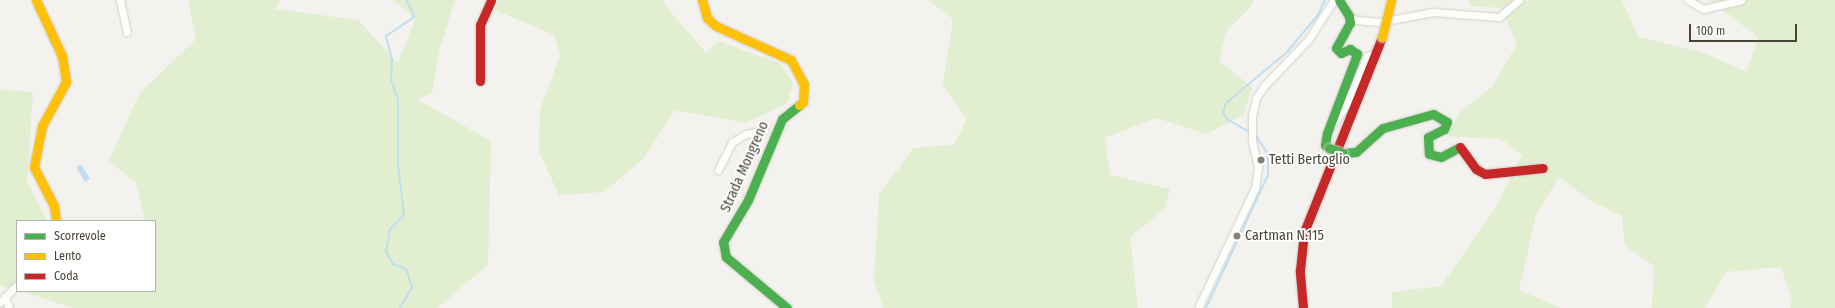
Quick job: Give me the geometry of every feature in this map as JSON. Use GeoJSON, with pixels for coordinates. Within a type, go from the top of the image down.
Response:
{"type":"FeatureCollection","features":[{"type":"Feature","properties":{"kind":"street"},"geometry":{"type":"LineString","coordinates":[[36,0],[62,56],[66,82],[42,126],[34,167],[54,206],[56,220]]}},
{"type":"Feature","properties":{"kind":"street"},"geometry":{"type":"LineString","coordinates":[[120,0],[127,32]]}},
{"type":"Feature","properties":{"kind":"street"},"geometry":{"type":"LineString","coordinates":[[480,81],[480,25],[491,0]]}},
{"type":"Feature","properties":{"kind":"street","name":"Strada Mongreno"},"geometry":{"type":"LineString","coordinates":[[702,0],[707,18],[716,26],[791,60],[804,84],[805,92],[803,102],[782,119],[778,126],[748,200],[725,237],[723,247],[726,257],[786,308]]}},
{"type":"Feature","properties":{"kind":"street"},"geometry":{"type":"LineString","coordinates":[[1198,308],[1255,188],[1258,167],[1252,141],[1252,116],[1256,98],[1264,86],[1308,40],[1334,0]]}},
{"type":"Feature","properties":{"kind":"street"},"geometry":{"type":"LineString","coordinates":[[1339,0],[1349,16],[1350,23],[1336,48],[1341,53],[1352,49],[1357,54],[1357,58],[1327,133],[1325,145],[1343,153],[1356,152],[1383,128],[1434,114],[1447,122],[1444,129],[1428,137],[1427,151],[1429,154],[1441,157],[1460,147],[1476,169],[1485,174],[1524,168],[1543,168]]}},
{"type":"Feature","properties":{"kind":"street"},"geometry":{"type":"LineString","coordinates":[[1303,308],[1300,270],[1304,232],[1382,37],[1391,0]]}},
{"type":"Feature","properties":{"kind":"street"},"geometry":{"type":"LineString","coordinates":[[1349,16],[1356,20],[1378,22],[1433,12],[1499,17],[1519,0]]}},
{"type":"Feature","properties":{"kind":"street"},"geometry":{"type":"LineString","coordinates":[[1688,0],[1703,9],[1741,0]]}},
{"type":"Feature","properties":{"kind":"street"},"geometry":{"type":"LineString","coordinates":[[1327,133],[1346,105],[1367,56],[1376,53]]}},
{"type":"Feature","properties":{"kind":"street"},"geometry":{"type":"LineString","coordinates":[[718,170],[732,142],[746,134],[778,126]]}},
{"type":"Feature","properties":{"kind":"street"},"geometry":{"type":"LineString","coordinates":[[8,308],[3,300],[16,286]]}},
{"type":"Feature","properties":{"kind":"green space"},"geometry":{"type":"Polygon","coordinates":[[[188,0],[280,0],[275,9],[358,20],[398,63],[415,19],[393,0],[455,0],[439,52],[432,93],[418,100],[491,141],[488,265],[437,308],[73,308],[23,292],[156,292],[156,220],[145,220],[136,183],[109,161],[139,94],[196,39],[188,0]]]}},
{"type":"Feature","properties":{"kind":"green space"},"geometry":{"type":"Polygon","coordinates":[[[499,0],[664,0],[664,4],[706,53],[718,41],[781,64],[793,84],[787,103],[746,123],[675,110],[644,158],[604,192],[559,195],[539,152],[540,110],[560,55],[554,35],[495,10],[499,0]]]}},
{"type":"Feature","properties":{"kind":"green space"},"geometry":{"type":"Polygon","coordinates":[[[928,0],[1253,0],[1250,8],[1227,30],[1219,61],[1252,87],[1243,115],[1206,134],[1156,118],[1105,138],[1110,175],[1170,189],[1164,210],[1130,237],[1138,308],[883,308],[874,280],[879,194],[914,148],[954,145],[967,119],[943,85],[953,19],[928,0]]]}},
{"type":"Feature","properties":{"kind":"green space"},"geometry":{"type":"Polygon","coordinates":[[[1469,0],[1622,0],[1638,37],[1701,52],[1747,72],[1758,37],[1709,0],[1835,0],[1835,308],[1790,308],[1792,299],[1781,267],[1726,272],[1705,308],[1652,308],[1654,266],[1625,246],[1622,216],[1590,200],[1559,177],[1536,215],[1519,290],[1561,308],[1392,308],[1392,292],[1441,286],[1494,210],[1522,155],[1501,139],[1447,136],[1460,112],[1492,87],[1517,44],[1501,8],[1470,6],[1469,0]]]}},
{"type":"Feature","properties":{"kind":"green space"},"geometry":{"type":"Polygon","coordinates":[[[0,90],[33,92],[27,181],[46,220],[16,220],[16,290],[0,286],[0,90]]]}},
{"type":"Feature","properties":{"kind":"water"},"geometry":{"type":"Polygon","coordinates":[[[81,164],[90,179],[85,182],[76,167],[81,164]]]}},
{"type":"Feature","properties":{"kind":"waterway"},"geometry":{"type":"LineString","coordinates":[[400,308],[412,287],[406,269],[393,264],[386,252],[390,229],[404,215],[398,164],[398,99],[391,80],[392,59],[386,36],[413,18],[414,15],[406,0]]}},
{"type":"Feature","properties":{"kind":"waterway"},"geometry":{"type":"LineString","coordinates":[[1251,133],[1227,119],[1223,113],[1226,103],[1287,52],[1318,15],[1325,0]]}},
{"type":"Feature","properties":{"kind":"waterway"},"geometry":{"type":"LineString","coordinates":[[1206,308],[1268,175],[1268,154],[1255,135]]}},
{"type":"Feature","properties":{"kind":"traffic: fast"},"geometry":{"type":"LineString","coordinates":[[1329,148],[1325,145],[1327,133],[1357,54],[1350,49],[1341,53],[1336,48],[1350,23],[1349,16],[1339,0]]}},
{"type":"Feature","properties":{"kind":"traffic: fast"},"geometry":{"type":"LineString","coordinates":[[787,308],[726,257],[723,242],[748,200],[782,119],[799,105]]}},
{"type":"Feature","properties":{"kind":"traffic: fast"},"geometry":{"type":"LineString","coordinates":[[1343,153],[1356,152],[1383,128],[1433,114],[1447,122],[1444,129],[1428,137],[1429,154],[1441,157],[1460,147]]}},
{"type":"Feature","properties":{"kind":"traffic: fast"},"geometry":{"type":"LineString","coordinates":[[1329,148],[1343,153]]}},
{"type":"Feature","properties":{"kind":"traffic: slow"},"geometry":{"type":"LineString","coordinates":[[36,0],[62,56],[66,82],[42,126],[34,167],[54,206],[56,220]]}},
{"type":"Feature","properties":{"kind":"traffic: slow"},"geometry":{"type":"LineString","coordinates":[[702,0],[707,18],[716,26],[791,60],[804,84],[803,102],[799,105]]}},
{"type":"Feature","properties":{"kind":"traffic: slow"},"geometry":{"type":"LineString","coordinates":[[1382,37],[1391,0]]}},
{"type":"Feature","properties":{"kind":"traffic: jam"},"geometry":{"type":"LineString","coordinates":[[480,81],[480,25],[491,0]]}},
{"type":"Feature","properties":{"kind":"traffic: jam"},"geometry":{"type":"LineString","coordinates":[[1303,308],[1300,270],[1304,232],[1382,37]]}},
{"type":"Feature","properties":{"kind":"traffic: jam"},"geometry":{"type":"LineString","coordinates":[[1460,147],[1476,169],[1485,174],[1543,168]]}},
{"type":"Feature","properties":{"kind":"place","name":"Tetti Bertoglio"},"geometry":{"type":"Point","coordinates":[1261,160]}},
{"type":"Feature","properties":{"kind":"place","name":"Cartman N.115"},"geometry":{"type":"Point","coordinates":[1237,236]}}]}
